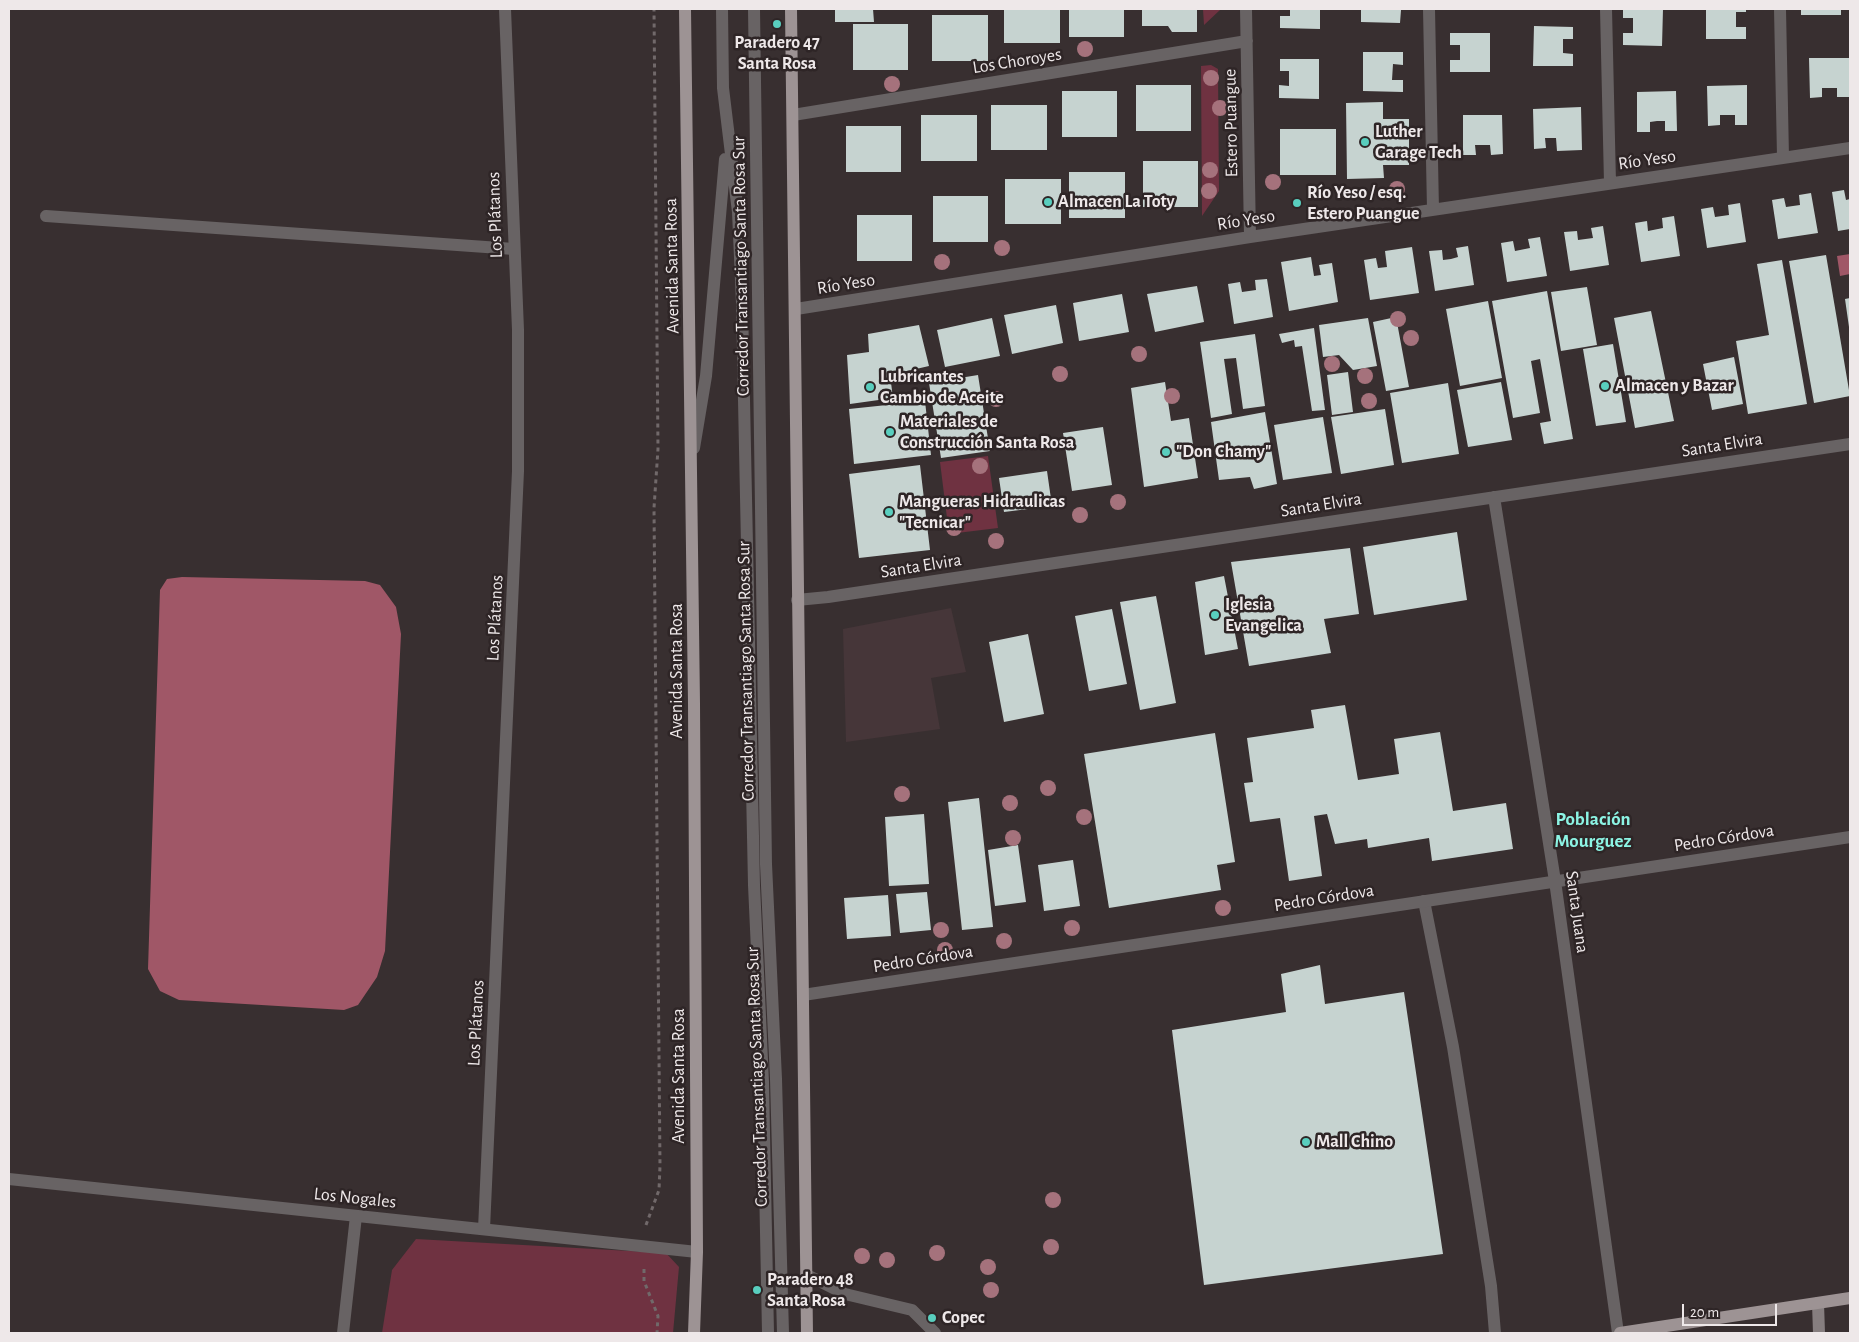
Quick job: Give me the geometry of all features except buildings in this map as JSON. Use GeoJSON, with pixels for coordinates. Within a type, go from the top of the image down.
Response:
{"type":"FeatureCollection","features":[{"type":"Feature","properties":{"kind":"main road","name":"Avenida Santa Rosa"},"geometry":{"type":"LineString","coordinates":[[685,9],[692,458],[697,1252],[694,1333]]}},
{"type":"Feature","properties":{"kind":"main road"},"geometry":{"type":"LineString","coordinates":[[791,9],[807,1333]]}},
{"type":"Feature","properties":{"kind":"main road"},"geometry":{"type":"LineString","coordinates":[[1619,1333],[1642,1332],[1850,1298]]}},
{"type":"Feature","properties":{"kind":"street","name":"Los Plátanos"},"geometry":{"type":"LineString","coordinates":[[484,1229],[516,532],[519,410],[505,9]]}},
{"type":"Feature","properties":{"kind":"street","name":"Corredor Transantiago Santa Rosa Sur"},"geometry":{"type":"LineString","coordinates":[[722,9],[723,88],[738,212],[742,303],[754,885],[763,1082],[768,1333]]}},
{"type":"Feature","properties":{"kind":"street","name":"Corredor Transantiago Santa Rosa Sur"},"geometry":{"type":"LineString","coordinates":[[754,9],[766,864],[776,1078],[783,1333]]}},
{"type":"Feature","properties":{"kind":"street","name":"Estero Puangue"},"geometry":{"type":"LineString","coordinates":[[1246,9],[1250,237]]}},
{"type":"Feature","properties":{"kind":"street"},"geometry":{"type":"LineString","coordinates":[[1429,9],[1433,210]]}},
{"type":"Feature","properties":{"kind":"street"},"geometry":{"type":"LineString","coordinates":[[1606,9],[1610,183]]}},
{"type":"Feature","properties":{"kind":"street"},"geometry":{"type":"LineString","coordinates":[[1780,9],[1783,157]]}},
{"type":"Feature","properties":{"kind":"street","name":"Los Choroyes"},"geometry":{"type":"LineString","coordinates":[[792,115],[1246,42]]}},
{"type":"Feature","properties":{"kind":"street","name":"Corredor Transantiago Santa Rosa Sur"},"geometry":{"type":"LineString","coordinates":[[692,458],[708,358],[727,132]]}},
{"type":"Feature","properties":{"kind":"street","name":"Río Yeso"},"geometry":{"type":"LineString","coordinates":[[796,309],[1250,237],[1850,148]]}},
{"type":"Feature","properties":{"kind":"street"},"geometry":{"type":"LineString","coordinates":[[46,216],[514,249]]}},
{"type":"Feature","properties":{"kind":"street","name":"Santa Elvira"},"geometry":{"type":"LineString","coordinates":[[797,600],[837,596],[1850,444]]}},
{"type":"Feature","properties":{"kind":"street","name":"Santa Juana"},"geometry":{"type":"LineString","coordinates":[[1494,497],[1556,881],[1619,1333]]}},
{"type":"Feature","properties":{"kind":"street","name":"Pedro Córdova"},"geometry":{"type":"LineString","coordinates":[[803,995],[1850,837]]}},
{"type":"Feature","properties":{"kind":"street"},"geometry":{"type":"LineString","coordinates":[[1424,901],[1453,1046],[1491,1286],[1496,1333]]}},
{"type":"Feature","properties":{"kind":"street","name":"Los Nogales"},"geometry":{"type":"LineString","coordinates":[[9,1179],[697,1252]]}},
{"type":"Feature","properties":{"kind":"street"},"geometry":{"type":"LineString","coordinates":[[343,1333],[356,1216]]}},
{"type":"Feature","properties":{"kind":"street"},"geometry":{"type":"LineString","coordinates":[[807,1276],[845,1294],[912,1310],[935,1333]]}},
{"type":"Feature","properties":{"kind":"street"},"geometry":{"type":"LineString","coordinates":[[1818,1303],[1819,1333]]}},
{"type":"Feature","properties":{"kind":"path"},"geometry":{"type":"LineString","coordinates":[[654,9],[658,450],[654,508],[660,1166],[659,1190],[646,1224],[644,1281],[652,1295],[658,1316],[657,1333]]}},
{"type":"Feature","properties":{"kind":"shaded area"},"geometry":{"type":"Polygon","coordinates":[[[1203,9],[1220,9],[1220,10],[1204,25],[1203,9]]]}},
{"type":"Feature","properties":{"kind":"shaded area"},"geometry":{"type":"Polygon","coordinates":[[[1211,65],[1218,69],[1219,191],[1202,216],[1201,66],[1211,65]]]}},
{"type":"Feature","properties":{"kind":"shaded area"},"geometry":{"type":"Polygon","coordinates":[[[1850,254],[1850,274],[1840,276],[1837,256],[1850,254]]]}},
{"type":"Feature","properties":{"kind":"shaded area"},"geometry":{"type":"Polygon","coordinates":[[[988,456],[998,528],[949,534],[940,462],[988,456]]]}},
{"type":"Feature","properties":{"kind":"shaded area"},"geometry":{"type":"Polygon","coordinates":[[[182,577],[365,581],[380,585],[396,607],[401,634],[385,951],[377,977],[358,1005],[344,1010],[179,1000],[160,991],[148,969],[160,590],[167,579],[182,577]]]}},
{"type":"Feature","properties":{"kind":"shaded area"},"geometry":{"type":"Polygon","coordinates":[[[951,608],[966,672],[931,678],[940,729],[846,742],[843,629],[951,608]]]}},
{"type":"Feature","properties":{"kind":"shaded area"},"geometry":{"type":"Polygon","coordinates":[[[416,1239],[666,1253],[679,1267],[673,1333],[382,1333],[392,1270],[416,1239]]]}},
{"type":"Feature","properties":{"kind":"place","name":"Paradero 47 Santa Rosa"},"geometry":{"type":"Point","coordinates":[777,24]}},
{"type":"Feature","properties":{"kind":"place","name":"Luther Garage Tech"},"geometry":{"type":"Point","coordinates":[1365,142]}},
{"type":"Feature","properties":{"kind":"place","name":"Almacen La Toty"},"geometry":{"type":"Point","coordinates":[1048,202]}},
{"type":"Feature","properties":{"kind":"place","name":"Río Yeso / esq. Estero Puangue"},"geometry":{"type":"Point","coordinates":[1297,203]}},
{"type":"Feature","properties":{"kind":"place","name":"Almacen y Bazar"},"geometry":{"type":"Point","coordinates":[1605,386]}},
{"type":"Feature","properties":{"kind":"place","name":"Lubricantes Cambio de Aceite"},"geometry":{"type":"Point","coordinates":[870,387]}},
{"type":"Feature","properties":{"kind":"place","name":"Materiales de Construcción Santa Rosa"},"geometry":{"type":"Point","coordinates":[890,432]}},
{"type":"Feature","properties":{"kind":"place","name":"\"Don Chamy\""},"geometry":{"type":"Point","coordinates":[1166,452]}},
{"type":"Feature","properties":{"kind":"place","name":"Mangueras Hidraulicas \"Tecnicar\""},"geometry":{"type":"Point","coordinates":[889,512]}},
{"type":"Feature","properties":{"kind":"place","name":"Iglesia Evangelica"},"geometry":{"type":"Point","coordinates":[1215,615]}},
{"type":"Feature","properties":{"kind":"place","name":"Mall Chino"},"geometry":{"type":"Point","coordinates":[1306,1142]}},
{"type":"Feature","properties":{"kind":"place","name":"Paradero 48 Santa Rosa"},"geometry":{"type":"Point","coordinates":[757,1290]}},
{"type":"Feature","properties":{"kind":"place","name":"Copec"},"geometry":{"type":"Point","coordinates":[932,1318]}},
{"type":"Feature","properties":{"kind":"district","name":"Población Mourguez"},"geometry":{"type":"Point","coordinates":[1593,830]}}]}
